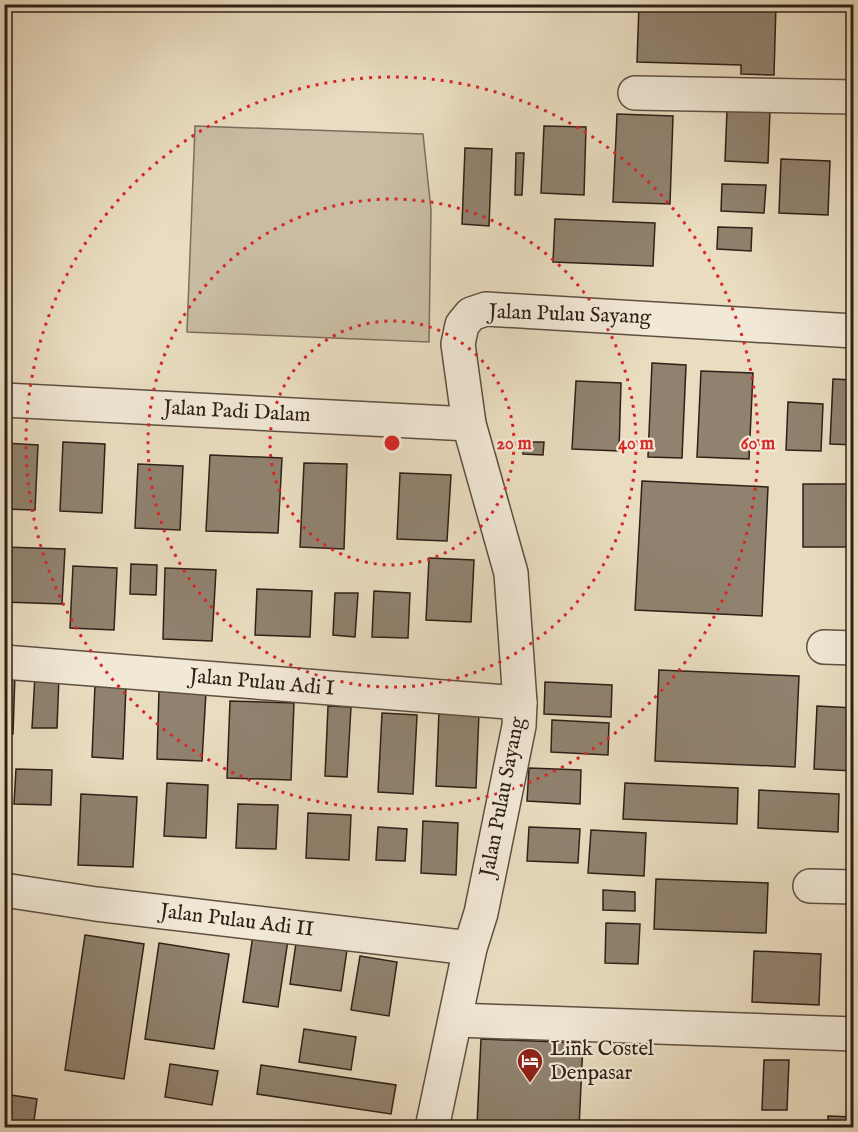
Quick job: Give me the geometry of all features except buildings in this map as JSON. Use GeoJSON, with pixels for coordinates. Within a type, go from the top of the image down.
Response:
{"type":"FeatureCollection","features":[{"type":"Feature","properties":{"kind":"street"},"geometry":{"type":"LineString","coordinates":[[635,93],[854,97]]}},
{"type":"Feature","properties":{"kind":"street","name":"Jalan Pulau Sayang"},"geometry":{"type":"LineString","coordinates":[[432,1128],[470,948],[481,913],[519,726],[520,703],[511,573],[469,424],[458,344],[462,325],[471,314],[486,309],[854,331]]}},
{"type":"Feature","properties":{"kind":"street","name":"Jalan Padi Dalam"},"geometry":{"type":"LineString","coordinates":[[4,400],[469,424]]}},
{"type":"Feature","properties":{"kind":"street","name":"Jalan Pulau Adi I"},"geometry":{"type":"LineString","coordinates":[[4,662],[520,703]]}},
{"type":"Feature","properties":{"kind":"street"},"geometry":{"type":"LineString","coordinates":[[810,885],[854,887]]}},
{"type":"Feature","properties":{"kind":"street","name":"Jalan Pulau Adi II"},"geometry":{"type":"LineString","coordinates":[[4,890],[96,904],[470,948]]}},
{"type":"Feature","properties":{"kind":"street"},"geometry":{"type":"LineString","coordinates":[[456,1020],[854,1034]]}},
{"type":"Feature","properties":{"kind":"shaded area"},"geometry":{"type":"Polygon","coordinates":[[[195,126],[423,134],[431,210],[429,342],[187,332],[195,126]]]}},
{"type":"Feature","properties":{"kind":"place","name":"Link Costel Denpasar"},"geometry":{"type":"Point","coordinates":[530,1084]}}]}
